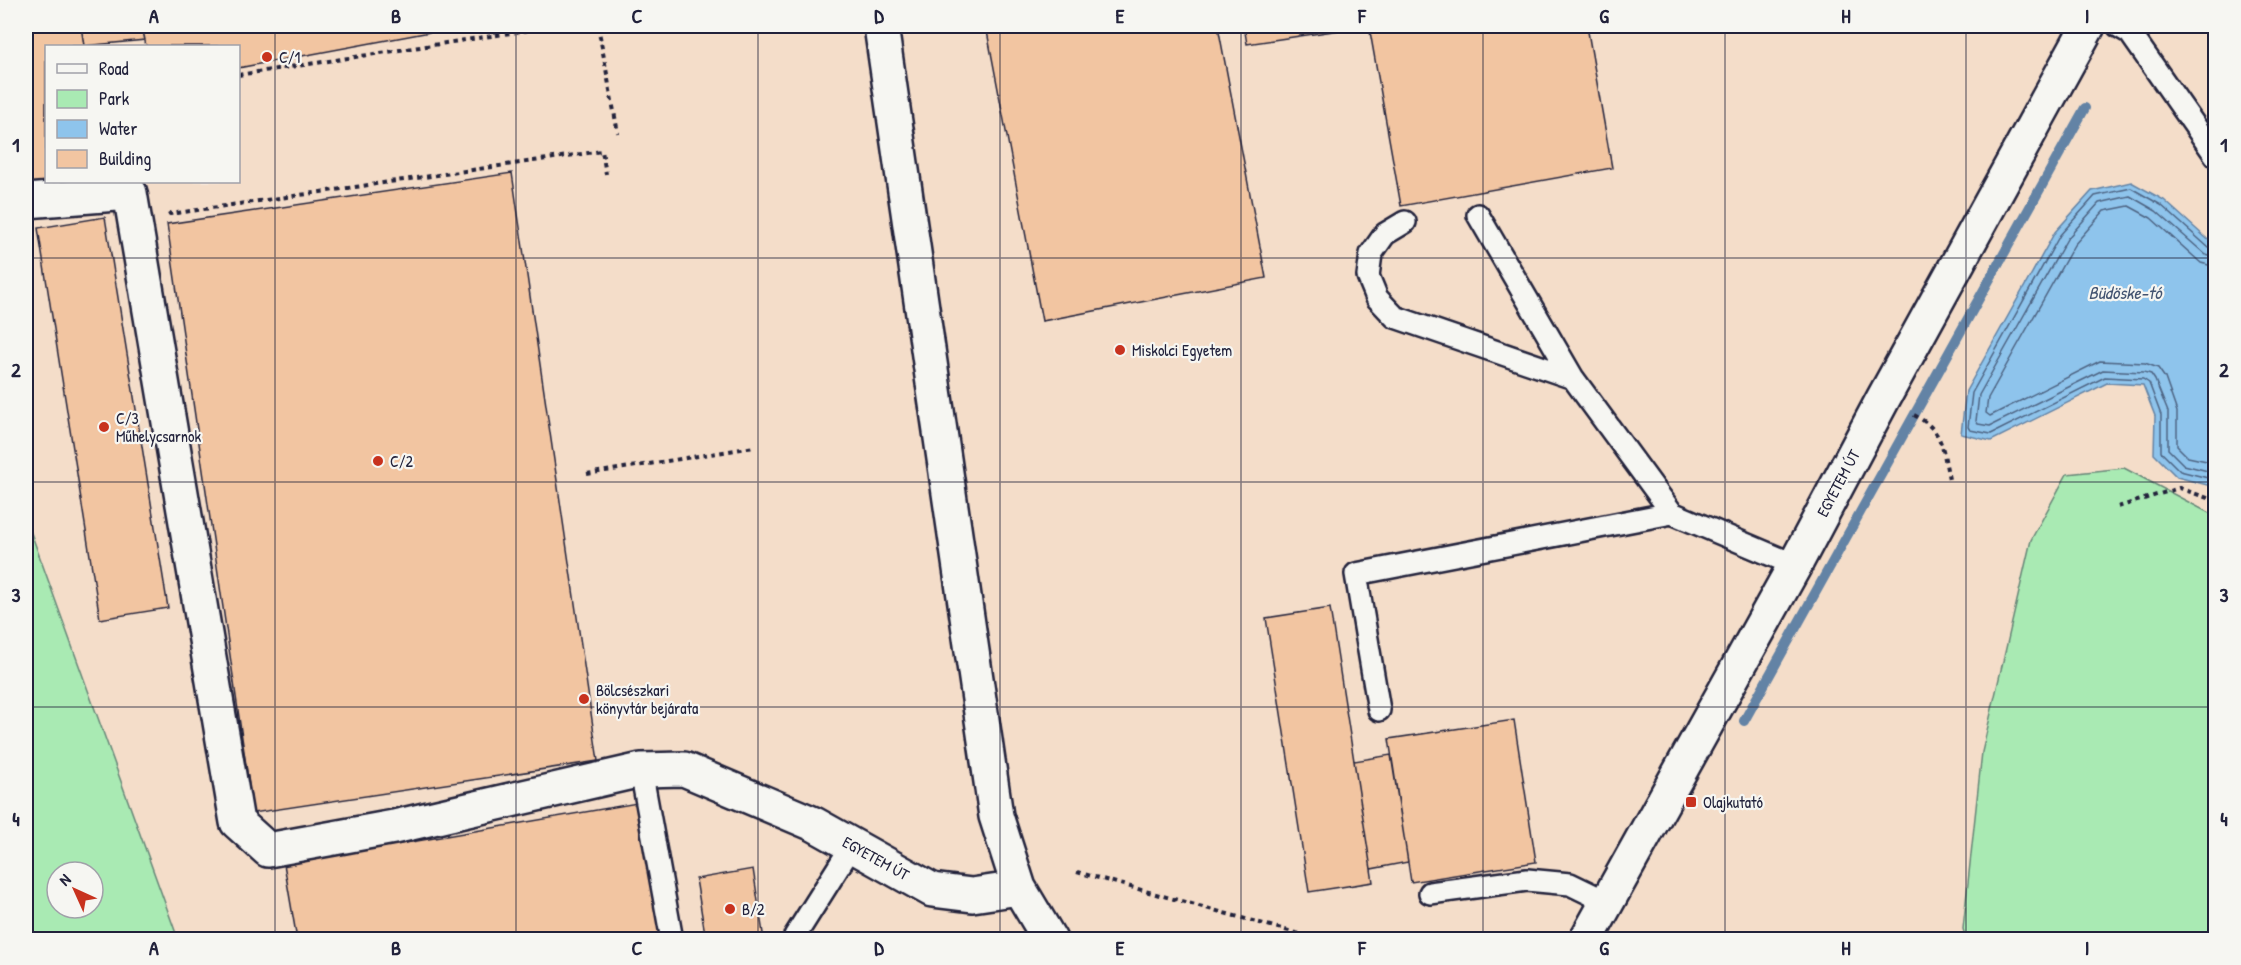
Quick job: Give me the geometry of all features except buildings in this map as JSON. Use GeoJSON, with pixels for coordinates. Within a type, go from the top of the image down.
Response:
{"type":"FeatureCollection","features":[{"type":"Feature","properties":{"kind":"street"},"geometry":{"type":"LineString","coordinates":[[881,26],[996,816],[1019,888],[1050,939]]}},
{"type":"Feature","properties":{"kind":"street","name":"EGYETEM ÚT"},"geometry":{"type":"LineString","coordinates":[[1586,939],[1795,565],[1888,389],[2088,26]]}},
{"type":"Feature","properties":{"kind":"street"},"geometry":{"type":"LineString","coordinates":[[26,201],[129,187],[237,822],[268,850],[394,827],[641,770]]}},
{"type":"Feature","properties":{"kind":"street","name":"EGYETEM ÚT"},"geometry":{"type":"LineString","coordinates":[[641,770],[684,769],[814,824],[932,890],[972,896],[1019,888]]}},
{"type":"Feature","properties":{"kind":"lane"},"geometry":{"type":"LineString","coordinates":[[2118,26],[2130,33],[2216,156]]}},
{"type":"Feature","properties":{"kind":"lane"},"geometry":{"type":"LineString","coordinates":[[1478,215],[1573,378],[1672,513],[1795,565]]}},
{"type":"Feature","properties":{"kind":"lane"},"geometry":{"type":"LineString","coordinates":[[1405,222],[1385,234],[1371,254],[1368,276],[1377,298],[1395,317],[1573,378]]}},
{"type":"Feature","properties":{"kind":"lane"},"geometry":{"type":"LineString","coordinates":[[1379,710],[1356,574],[1672,513]]}},
{"type":"Feature","properties":{"kind":"lane"},"geometry":{"type":"LineString","coordinates":[[641,770],[672,939]]}},
{"type":"Feature","properties":{"kind":"lane"},"geometry":{"type":"LineString","coordinates":[[796,939],[795,936],[853,844]]}},
{"type":"Feature","properties":{"kind":"lane"},"geometry":{"type":"LineString","coordinates":[[1430,893],[1527,880],[1570,884],[1607,902]]}},
{"type":"Feature","properties":{"kind":"path"},"geometry":{"type":"LineString","coordinates":[[240,75],[556,26]]}},
{"type":"Feature","properties":{"kind":"path"},"geometry":{"type":"LineString","coordinates":[[597,26],[618,133]]}},
{"type":"Feature","properties":{"kind":"path"},"geometry":{"type":"LineString","coordinates":[[169,205],[170,214],[602,151],[606,174]]}},
{"type":"Feature","properties":{"kind":"path"},"geometry":{"type":"LineString","coordinates":[[1908,412],[1930,423],[1940,439],[1949,479]]}},
{"type":"Feature","properties":{"kind":"path"},"geometry":{"type":"LineString","coordinates":[[587,474],[754,447]]}},
{"type":"Feature","properties":{"kind":"path"},"geometry":{"type":"LineString","coordinates":[[2118,507],[2179,488],[2216,501]]}},
{"type":"Feature","properties":{"kind":"path"},"geometry":{"type":"LineString","coordinates":[[1077,872],[1321,939]]}},
{"type":"Feature","properties":{"kind":"shaded area","name":"Miskolci Egyetem"},"geometry":{"type":"Polygon","coordinates":[[[26,26],[2215,26],[2215,939],[178,939],[26,519],[26,26]]]}},
{"type":"Feature","properties":{"kind":"green space"},"geometry":{"type":"Polygon","coordinates":[[[2124,468],[2215,516],[2215,939],[1966,939],[1963,929],[1982,752],[2031,540],[2067,474],[2124,468]]]}},
{"type":"Feature","properties":{"kind":"green space"},"geometry":{"type":"Polygon","coordinates":[[[26,519],[178,939],[26,939],[26,519]]]}},
{"type":"Feature","properties":{"kind":"water","name":"Büdöske-tó"},"geometry":{"type":"Polygon","coordinates":[[[2131,182],[2164,200],[2215,246],[2215,487],[2177,477],[2154,454],[2155,416],[2143,385],[2107,383],[1991,441],[1961,434],[1966,391],[2055,232],[2092,191],[2131,182]]]}},
{"type":"Feature","properties":{"kind":"waterway"},"geometry":{"type":"LineString","coordinates":[[1744,721],[2085,108]]}},
{"type":"Feature","properties":{"kind":"place","name":"C/1"},"geometry":{"type":"Point","coordinates":[267,57]}},
{"type":"Feature","properties":{"kind":"place","name":"Miskolci Egyetem"},"geometry":{"type":"Point","coordinates":[1120,350]}},
{"type":"Feature","properties":{"kind":"place","name":"C/3 Műhelycsarnok"},"geometry":{"type":"Point","coordinates":[104,427]}},
{"type":"Feature","properties":{"kind":"place","name":"C/2"},"geometry":{"type":"Point","coordinates":[378,461]}},
{"type":"Feature","properties":{"kind":"place","name":"Bölcsészkari könyvtár bejárata"},"geometry":{"type":"Point","coordinates":[584,699]}},
{"type":"Feature","properties":{"kind":"place","name":"Olajkutató"},"geometry":{"type":"Point","coordinates":[1691,802]}},
{"type":"Feature","properties":{"kind":"place","name":"B/2"},"geometry":{"type":"Point","coordinates":[730,909]}}]}
